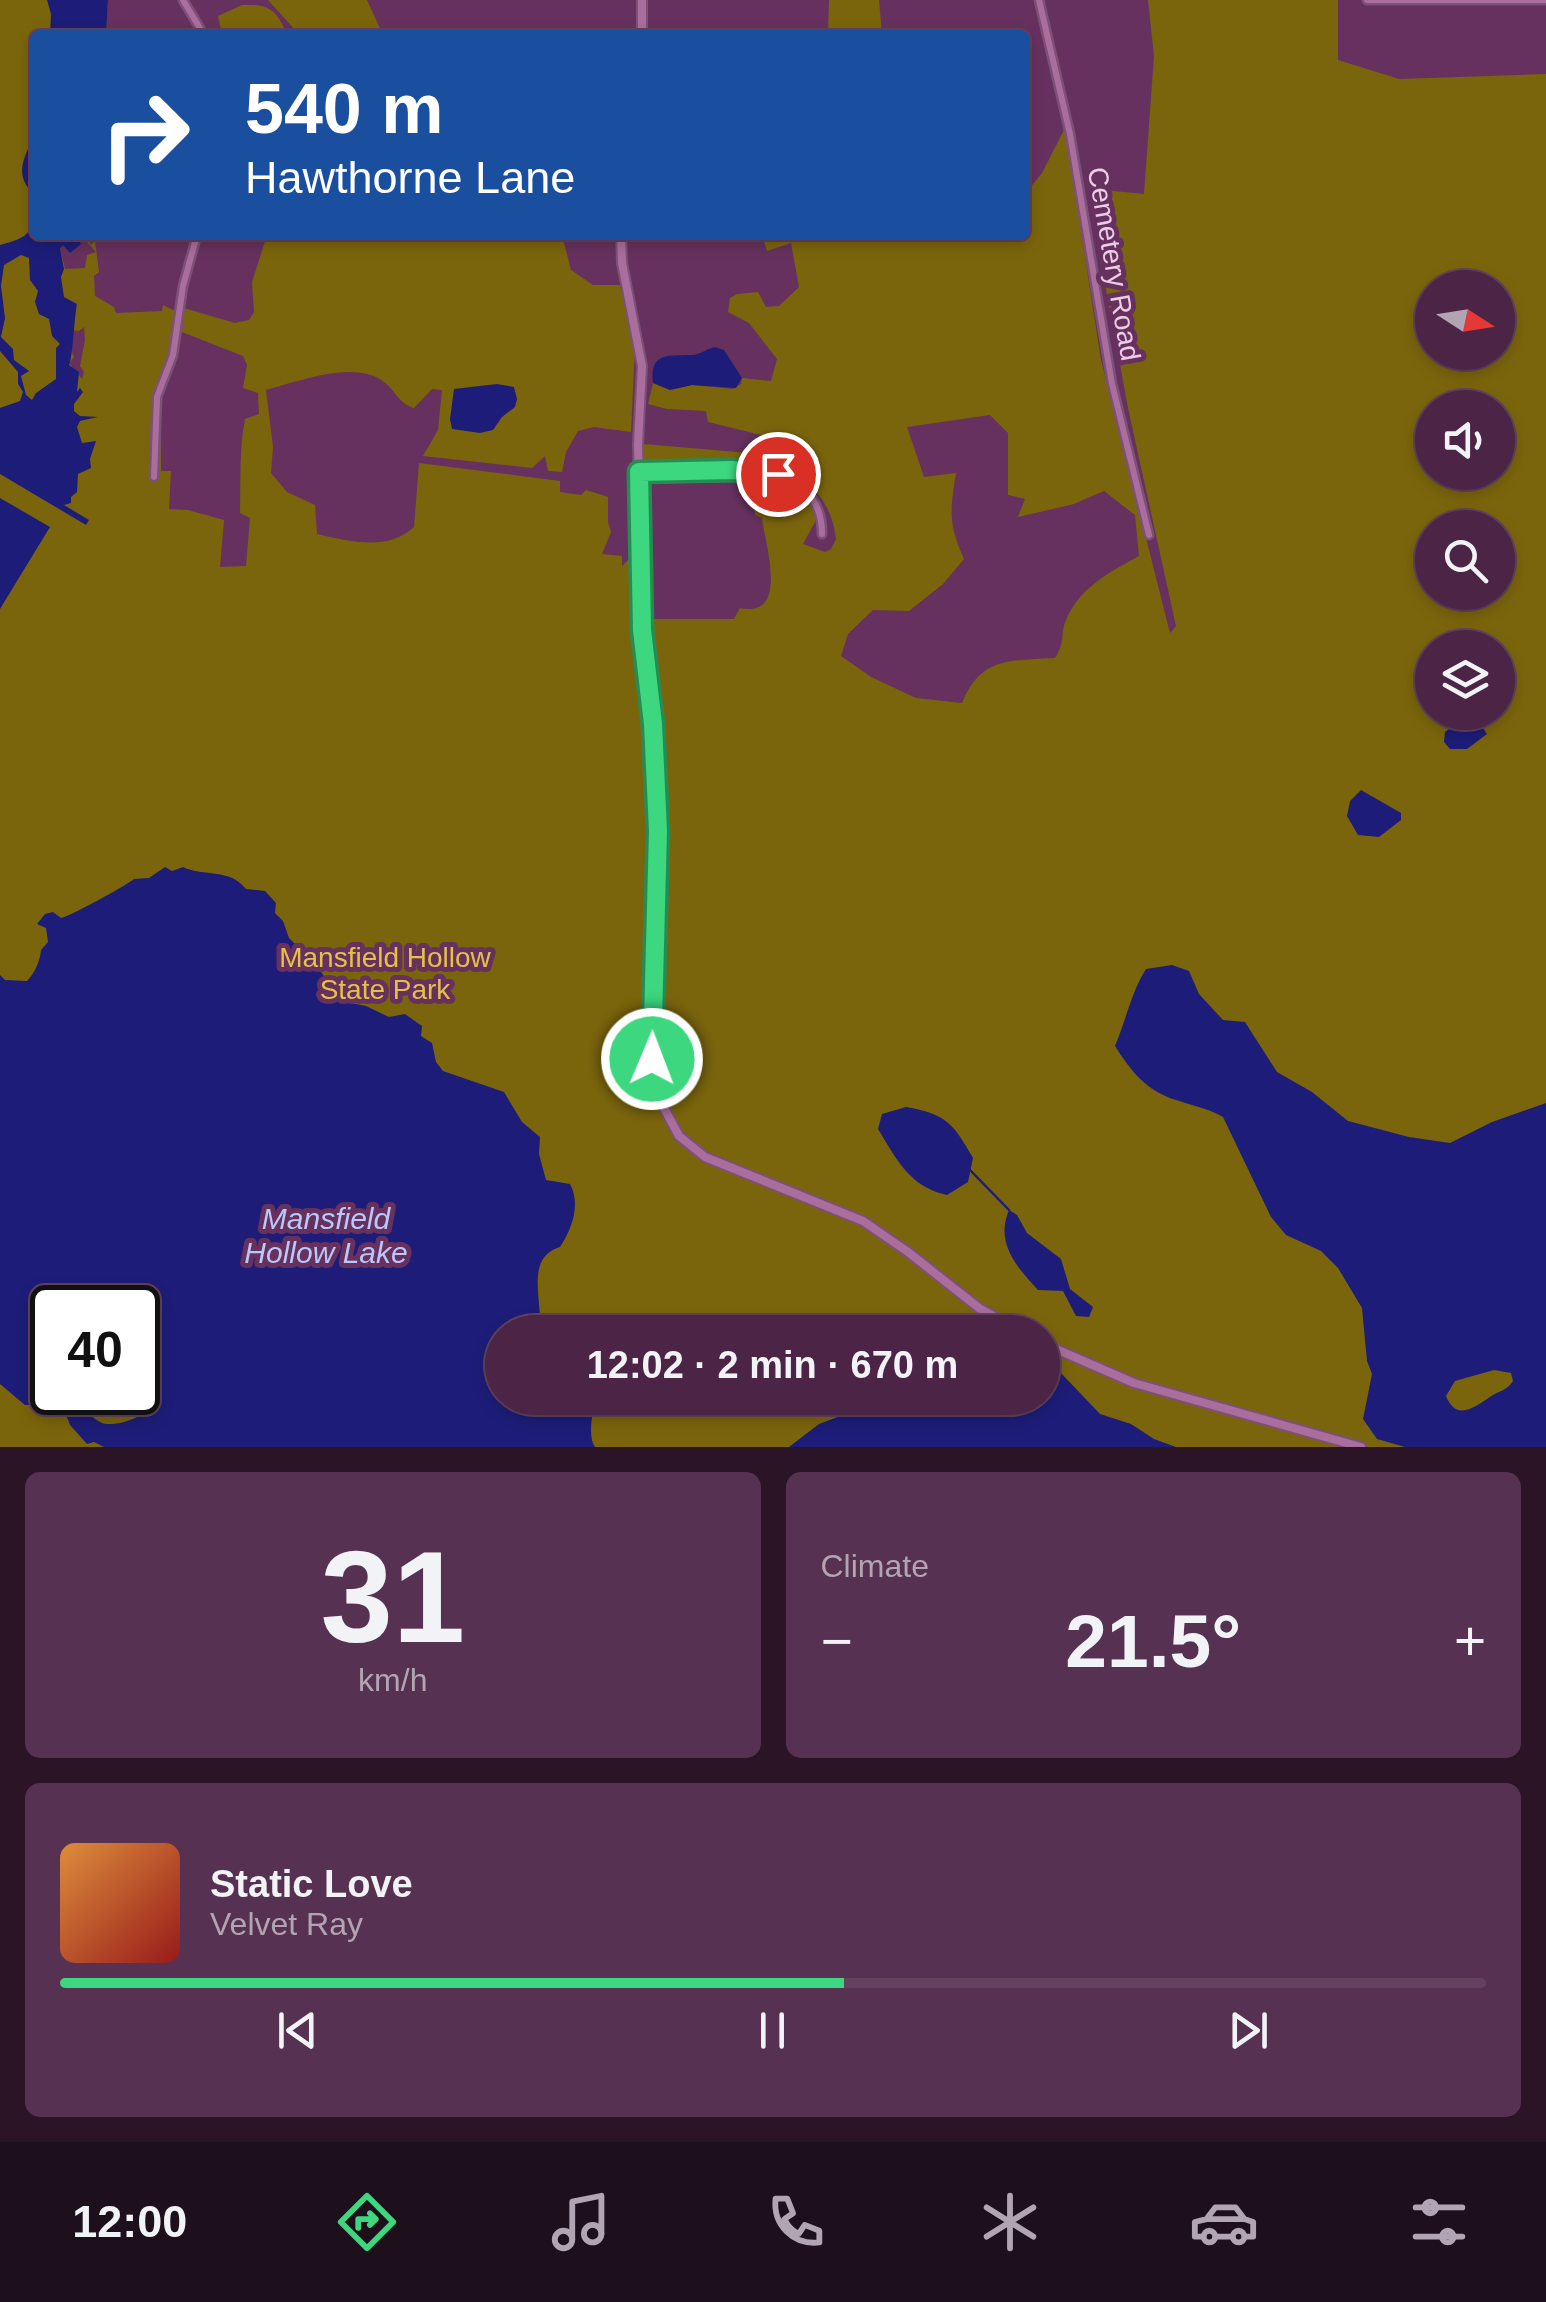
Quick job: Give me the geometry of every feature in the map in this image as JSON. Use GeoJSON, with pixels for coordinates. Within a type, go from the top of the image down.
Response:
{"type":"FeatureCollection","features":[{"type":"Feature","properties":{"kind":"street"},"geometry":{"type":"LineString","coordinates":[[182,0],[201,30]]}},
{"type":"Feature","properties":{"kind":"street"},"geometry":{"type":"LineString","coordinates":[[642,0],[642,30]]}},
{"type":"Feature","properties":{"kind":"street","name":"Cemetery Road"},"geometry":{"type":"LineString","coordinates":[[1039,0],[1070,134],[1112,384],[1149,535]]}},
{"type":"Feature","properties":{"kind":"street"},"geometry":{"type":"LineString","coordinates":[[1368,0],[1546,0]]}},
{"type":"Feature","properties":{"kind":"street"},"geometry":{"type":"LineString","coordinates":[[154,476],[157,397],[173,355],[182,286],[196,240]]}},
{"type":"Feature","properties":{"kind":"street"},"geometry":{"type":"LineString","coordinates":[[621,240],[642,366],[642,630],[654,735],[658,831],[652,1059],[657,1095],[679,1136],[704,1157],[863,1221],[992,1315]]}},
{"type":"Feature","properties":{"kind":"street"},"geometry":{"type":"LineString","coordinates":[[639,472],[732,470],[778,474],[796,480],[822,513],[822,534]]}},
{"type":"Feature","properties":{"kind":"street"},"geometry":{"type":"LineString","coordinates":[[1060,1351],[1134,1383],[1361,1447]]}},
{"type":"Feature","properties":{"kind":"green space","name":"Mansfield Hollow State Park"},"geometry":{"type":"Polygon","coordinates":[[[0,0],[108,0],[106,30],[30,30],[30,240],[45,240],[60,248],[65,269],[85,268],[87,255],[96,252],[85,240],[91,245],[95,241],[99,272],[94,276],[95,296],[114,307],[116,313],[162,311],[163,305],[175,311],[169,352],[158,380],[167,382],[161,402],[161,471],[171,471],[169,509],[224,520],[220,567],[246,566],[250,518],[240,513],[242,442],[245,419],[259,414],[258,393],[243,388],[247,365],[243,356],[182,332],[184,308],[235,323],[249,320],[254,312],[252,282],[265,240],[563,240],[571,270],[593,285],[620,285],[635,348],[631,432],[594,427],[578,431],[566,452],[562,472],[548,471],[545,456],[532,468],[423,456],[438,430],[442,390],[432,389],[414,408],[372,375],[342,372],[266,390],[273,447],[271,473],[287,492],[315,505],[317,534],[367,543],[392,540],[414,527],[419,463],[560,481],[560,492],[581,495],[586,490],[608,497],[611,532],[602,554],[622,556],[622,566],[634,554],[634,619],[734,619],[740,608],[755,608],[765,602],[771,577],[762,518],[755,515],[752,494],[739,493],[736,476],[760,475],[780,480],[799,490],[816,506],[815,522],[803,544],[825,552],[836,539],[829,513],[817,493],[801,480],[781,472],[736,466],[659,468],[643,463],[643,444],[761,454],[761,435],[708,422],[706,411],[648,404],[653,383],[670,390],[692,385],[733,389],[741,384],[742,378],[771,381],[777,359],[749,323],[728,312],[730,298],[737,294],[758,292],[766,307],[779,306],[799,287],[791,243],[767,251],[764,240],[1030,240],[1030,188],[1065,128],[1101,360],[1170,633],[1176,626],[1128,408],[1088,192],[1144,194],[1154,56],[1148,0],[1338,0],[1338,60],[1399,79],[1546,74],[1546,1447],[0,1447],[0,0]],[[84,327],[72,330],[70,347],[74,357],[69,363],[82,379],[84,372],[80,366],[84,327]],[[990,415],[907,427],[924,477],[956,473],[952,517],[964,559],[943,584],[909,611],[873,610],[848,634],[841,656],[871,677],[916,698],[962,703],[978,677],[988,669],[1011,661],[1055,658],[1066,620],[1079,598],[1139,556],[1135,515],[1104,491],[1074,504],[1018,517],[1025,499],[1008,495],[1008,433],[990,415]]]}},
{"type":"Feature","properties":{"kind":"green space"},"geometry":{"type":"Polygon","coordinates":[[[268,0],[367,0],[381,30],[295,30],[268,0]]]}},
{"type":"Feature","properties":{"kind":"green space"},"geometry":{"type":"Polygon","coordinates":[[[829,0],[879,0],[882,30],[828,30],[829,0]]]}},
{"type":"Feature","properties":{"kind":"green space"},"geometry":{"type":"Polygon","coordinates":[[[242,5],[258,6],[279,18],[285,30],[221,30],[218,16],[242,5]]]}},
{"type":"Feature","properties":{"kind":"water"},"geometry":{"type":"Polygon","coordinates":[[[47,0],[108,0],[106,30],[50,30],[47,0]]]}},
{"type":"Feature","properties":{"kind":"water"},"geometry":{"type":"Polygon","coordinates":[[[30,143],[30,190],[23,179],[30,143]]]}},
{"type":"Feature","properties":{"kind":"water"},"geometry":{"type":"Polygon","coordinates":[[[30,230],[30,240],[78,240],[81,244],[70,253],[63,245],[60,248],[64,297],[77,304],[69,365],[79,372],[77,392],[80,388],[83,392],[74,411],[80,416],[98,417],[80,421],[77,427],[82,443],[96,441],[91,468],[78,474],[77,492],[71,503],[64,505],[89,520],[86,525],[0,474],[0,408],[20,401],[23,392],[18,372],[0,351],[0,245],[30,230]],[[21,255],[4,265],[1,286],[5,318],[1,337],[13,349],[14,360],[29,371],[21,376],[26,395],[32,400],[56,379],[56,348],[60,344],[52,336],[49,319],[39,314],[35,302],[38,291],[30,280],[29,258],[21,255]]]}},
{"type":"Feature","properties":{"kind":"water"},"geometry":{"type":"Polygon","coordinates":[[[715,347],[724,350],[742,378],[736,388],[692,385],[670,390],[653,383],[654,365],[663,357],[694,355],[715,347]]]}},
{"type":"Feature","properties":{"kind":"water"},"geometry":{"type":"Polygon","coordinates":[[[497,384],[514,387],[517,399],[515,407],[493,430],[480,433],[452,429],[454,389],[497,384]]]}},
{"type":"Feature","properties":{"kind":"water"},"geometry":{"type":"Polygon","coordinates":[[[0,498],[50,527],[0,609],[0,498]]]}},
{"type":"Feature","properties":{"kind":"water"},"geometry":{"type":"Polygon","coordinates":[[[1484,730],[1487,734],[1467,749],[1450,749],[1444,742],[1445,732],[1484,730]]]}},
{"type":"Feature","properties":{"kind":"water"},"geometry":{"type":"Polygon","coordinates":[[[1361,790],[1401,813],[1401,820],[1379,837],[1358,835],[1347,816],[1350,801],[1361,790]]]}},
{"type":"Feature","properties":{"kind":"water","name":"Mansfield Hollow Lake"},"geometry":{"type":"Polygon","coordinates":[[[165,867],[172,871],[183,867],[225,875],[246,889],[265,891],[276,903],[275,913],[283,921],[289,938],[317,966],[341,1001],[366,1006],[389,1017],[405,1014],[422,1026],[421,1036],[432,1043],[436,1062],[443,1071],[504,1092],[522,1122],[540,1137],[539,1154],[546,1180],[570,1184],[574,1216],[560,1247],[550,1252],[540,1266],[540,1315],[485,1315],[485,1415],[593,1415],[595,1447],[87,1444],[66,1415],[90,1415],[114,1424],[141,1415],[160,1415],[160,1285],[30,1285],[30,1405],[0,1384],[0,975],[5,980],[30,978],[48,942],[46,928],[37,924],[45,914],[53,912],[61,918],[134,879],[149,878],[165,867]]]}},
{"type":"Feature","properties":{"kind":"water"},"geometry":{"type":"Polygon","coordinates":[[[1172,965],[1189,971],[1199,994],[1223,1020],[1245,1022],[1277,1072],[1312,1092],[1348,1121],[1450,1143],[1492,1122],[1546,1103],[1546,1447],[1405,1447],[1377,1439],[1363,1419],[1372,1374],[1362,1308],[1338,1268],[1321,1251],[1286,1235],[1271,1217],[1223,1117],[1148,1086],[1115,1046],[1146,969],[1172,965]],[[1494,1370],[1455,1381],[1446,1396],[1456,1409],[1467,1410],[1509,1386],[1513,1381],[1511,1373],[1494,1370]]]}},
{"type":"Feature","properties":{"kind":"water"},"geometry":{"type":"Polygon","coordinates":[[[906,1107],[931,1113],[954,1128],[973,1158],[968,1182],[947,1195],[923,1186],[906,1171],[878,1129],[882,1114],[906,1107]]]}},
{"type":"Feature","properties":{"kind":"water"},"geometry":{"type":"Polygon","coordinates":[[[1009,1210],[1017,1215],[1027,1233],[1061,1259],[1070,1289],[1093,1307],[1089,1317],[1076,1316],[1063,1291],[1038,1290],[1022,1272],[1006,1243],[1009,1210]]]}},
{"type":"Feature","properties":{"kind":"water"},"geometry":{"type":"Polygon","coordinates":[[[1060,1372],[1100,1414],[1131,1424],[1176,1447],[789,1447],[819,1424],[843,1415],[1060,1415],[1060,1372]]]}},
{"type":"Feature","properties":{"kind":"waterway"},"geometry":{"type":"LineString","coordinates":[[970,1170],[1009,1210]]}},
{"type":"Feature","properties":{"kind":"route"},"geometry":{"type":"LineString","coordinates":[[652,1059],[659,864],[653,724],[642,630],[639,472],[732,470],[778,474]]}}]}
